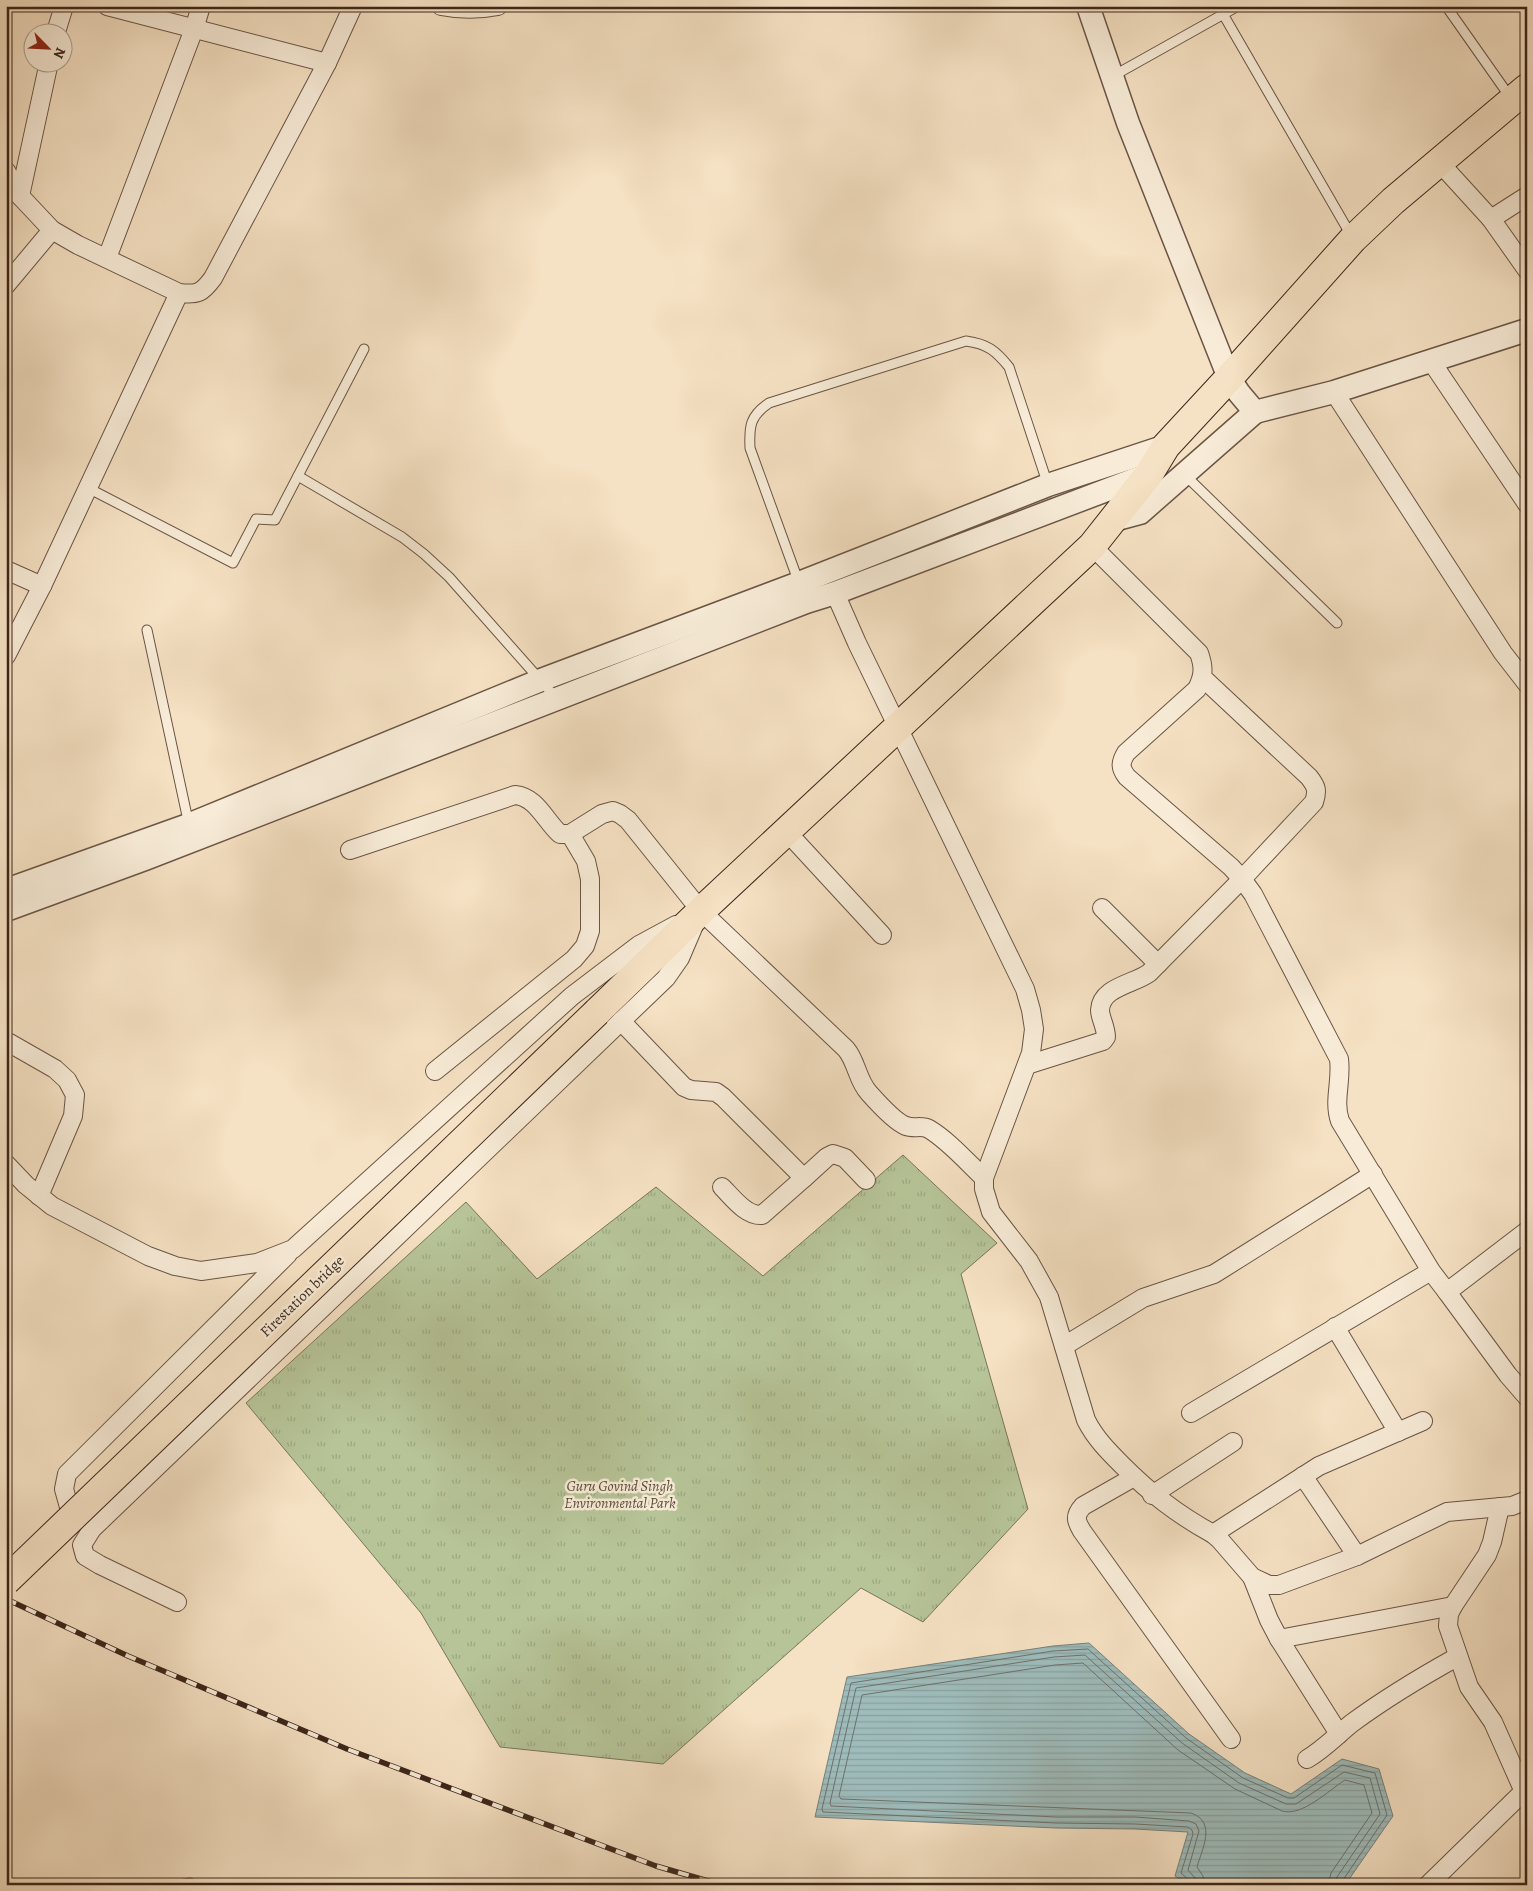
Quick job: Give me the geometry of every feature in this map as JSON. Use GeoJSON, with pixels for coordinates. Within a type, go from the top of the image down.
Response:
{"type":"FeatureCollection","features":[{"type":"Feature","properties":{"kind":"highway","name":"Firestation bridge"},"geometry":{"type":"LineString","coordinates":[[6,1581],[609,1016],[701,911],[1092,546],[1114,520],[1166,446],[1353,239],[1393,201],[1519,94]]}},
{"type":"Feature","properties":{"kind":"street"},"geometry":{"type":"LineString","coordinates":[[59,22],[64,6]]}},
{"type":"Feature","properties":{"kind":"street"},"geometry":{"type":"LineString","coordinates":[[107,6],[327,63]]}},
{"type":"Feature","properties":{"kind":"street"},"geometry":{"type":"LineString","coordinates":[[107,258],[201,6]]}},
{"type":"Feature","properties":{"kind":"street"},"geometry":{"type":"LineString","coordinates":[[6,171],[20,196],[52,230],[78,245],[179,293],[193,295],[204,290],[213,278],[327,63],[353,6]]}},
{"type":"Feature","properties":{"kind":"street"},"geometry":{"type":"LineString","coordinates":[[441,6],[461,10],[482,10],[498,6]]}},
{"type":"Feature","properties":{"kind":"street"},"geometry":{"type":"LineString","coordinates":[[1088,6],[1128,122],[1229,378],[1238,393],[1255,412]]}},
{"type":"Feature","properties":{"kind":"street"},"geometry":{"type":"LineString","coordinates":[[20,196],[48,72]]}},
{"type":"Feature","properties":{"kind":"street"},"geometry":{"type":"LineString","coordinates":[[1439,162],[1491,219],[1527,270]]}},
{"type":"Feature","properties":{"kind":"street"},"geometry":{"type":"LineString","coordinates":[[1491,219],[1527,196]]}},
{"type":"Feature","properties":{"kind":"street"},"geometry":{"type":"LineString","coordinates":[[6,284],[52,230]]}},
{"type":"Feature","properties":{"kind":"street"},"geometry":{"type":"LineString","coordinates":[[6,656],[42,586],[179,293]]}},
{"type":"Feature","properties":{"kind":"street"},"geometry":{"type":"LineString","coordinates":[[1114,520],[1140,513],[1255,412],[1334,392],[1525,334]]}},
{"type":"Feature","properties":{"kind":"street"},"geometry":{"type":"LineString","coordinates":[[1431,361],[1527,504]]}},
{"type":"Feature","properties":{"kind":"street"},"geometry":{"type":"LineString","coordinates":[[1334,392],[1503,653],[1525,678]]}},
{"type":"Feature","properties":{"kind":"street"},"geometry":{"type":"LineString","coordinates":[[6,890],[191,833],[557,699],[1048,485],[1166,446]]}},
{"type":"Feature","properties":{"kind":"street"},"geometry":{"type":"LineString","coordinates":[[6,910],[191,833],[541,680],[803,593],[835,593],[1148,474]]}},
{"type":"Feature","properties":{"kind":"street"},"geometry":{"type":"LineString","coordinates":[[1092,546],[1199,652],[1204,665],[1203,678],[1198,689],[1126,753],[1122,761],[1122,770],[1127,777],[1242,879],[1254,894],[1338,1059],[1340,1072],[1336,1111],[1340,1121],[1431,1270],[1508,1375],[1527,1397]]}},
{"type":"Feature","properties":{"kind":"street"},"geometry":{"type":"LineString","coordinates":[[6,570],[42,586]]}},
{"type":"Feature","properties":{"kind":"street"},"geometry":{"type":"LineString","coordinates":[[835,593],[856,643],[1025,989],[1032,1010],[1034,1029],[1031,1053],[984,1178],[985,1195],[991,1212],[1029,1261],[1048,1297],[1086,1420],[1093,1432],[1102,1445],[1152,1495],[1213,1534],[1252,1577],[1269,1620],[1279,1639],[1339,1734]]}},
{"type":"Feature","properties":{"kind":"street"},"geometry":{"type":"LineString","coordinates":[[1027,1065],[1103,1041],[1106,1037],[1106,1028],[1100,1012],[1104,997],[1110,991],[1142,978],[1158,964],[1242,879],[1314,802],[1317,793],[1316,785],[1203,678]]}},
{"type":"Feature","properties":{"kind":"street"},"geometry":{"type":"LineString","coordinates":[[350,850],[515,795],[524,796],[532,801],[552,827],[560,834],[570,834],[602,814],[613,811],[620,814],[628,820],[701,911],[846,1049],[853,1057],[860,1081],[868,1093],[900,1123],[908,1127],[924,1127],[935,1133],[984,1178]]}},
{"type":"Feature","properties":{"kind":"street"},"geometry":{"type":"LineString","coordinates":[[787,832],[882,936]]}},
{"type":"Feature","properties":{"kind":"street"},"geometry":{"type":"LineString","coordinates":[[435,1071],[574,959],[585,946],[590,931],[590,879],[586,861],[570,834]]}},
{"type":"Feature","properties":{"kind":"street"},"geometry":{"type":"LineString","coordinates":[[1102,908],[1158,964]]}},
{"type":"Feature","properties":{"kind":"street"},"geometry":{"type":"LineString","coordinates":[[99,1522],[69,1507],[64,1489],[67,1474],[293,1249],[572,996],[638,945],[701,911]]}},
{"type":"Feature","properties":{"kind":"street"},"geometry":{"type":"LineString","coordinates":[[177,1602],[100,1566],[85,1556],[82,1545],[92,1529],[609,1016],[679,1082],[691,1090],[709,1091],[723,1097],[804,1178]]}},
{"type":"Feature","properties":{"kind":"street"},"geometry":{"type":"LineString","coordinates":[[6,1041],[55,1069],[67,1080],[76,1095],[73,1116],[39,1196]]}},
{"type":"Feature","properties":{"kind":"street"},"geometry":{"type":"LineString","coordinates":[[722,1187],[748,1212],[756,1216],[762,1215],[827,1157],[833,1154],[845,1158],[866,1180]]}},
{"type":"Feature","properties":{"kind":"street"},"geometry":{"type":"LineString","coordinates":[[6,1164],[52,1206],[148,1256],[175,1266],[201,1271],[257,1263],[293,1249]]}},
{"type":"Feature","properties":{"kind":"street"},"geometry":{"type":"LineString","coordinates":[[1064,1346],[1143,1298],[1214,1274],[1373,1174]]}},
{"type":"Feature","properties":{"kind":"street"},"geometry":{"type":"LineString","coordinates":[[1447,1292],[1527,1231]]}},
{"type":"Feature","properties":{"kind":"street"},"geometry":{"type":"LineString","coordinates":[[1191,1413],[1431,1270]]}},
{"type":"Feature","properties":{"kind":"street"},"geometry":{"type":"LineString","coordinates":[[1335,1327],[1398,1432]]}},
{"type":"Feature","properties":{"kind":"street"},"geometry":{"type":"LineString","coordinates":[[1213,1534],[1319,1466],[1424,1421]]}},
{"type":"Feature","properties":{"kind":"street"},"geometry":{"type":"LineString","coordinates":[[1152,1495],[1233,1442]]}},
{"type":"Feature","properties":{"kind":"street"},"geometry":{"type":"LineString","coordinates":[[1304,1476],[1357,1556]]}},
{"type":"Feature","properties":{"kind":"street"},"geometry":{"type":"LineString","coordinates":[[1134,1477],[1083,1506],[1077,1512],[1076,1520],[1231,1739]]}},
{"type":"Feature","properties":{"kind":"street"},"geometry":{"type":"LineString","coordinates":[[1252,1577],[1269,1585],[1279,1585],[1357,1556],[1447,1512],[1512,1506],[1527,1500]]}},
{"type":"Feature","properties":{"kind":"street"},"geometry":{"type":"LineString","coordinates":[[1428,1885],[1516,1799],[1526,1795],[1493,1722],[1469,1687],[1448,1626],[1452,1606],[1486,1555],[1493,1537],[1500,1507]]}},
{"type":"Feature","properties":{"kind":"street"},"geometry":{"type":"LineString","coordinates":[[1279,1639],[1452,1606]]}},
{"type":"Feature","properties":{"kind":"street"},"geometry":{"type":"LineString","coordinates":[[1307,1759],[1401,1689],[1458,1656]]}},
{"type":"Feature","properties":{"kind":"lane"},"geometry":{"type":"LineString","coordinates":[[1112,76],[1238,6]]}},
{"type":"Feature","properties":{"kind":"lane"},"geometry":{"type":"LineString","coordinates":[[1446,6],[1519,94]]}},
{"type":"Feature","properties":{"kind":"lane"},"geometry":{"type":"LineString","coordinates":[[1223,14],[1353,239]]}},
{"type":"Feature","properties":{"kind":"lane"},"geometry":{"type":"LineString","coordinates":[[803,593],[750,448],[750,427],[758,411],[769,402],[966,341],[981,343],[998,353],[1009,367],[1048,485]]}},
{"type":"Feature","properties":{"kind":"lane"},"geometry":{"type":"LineString","coordinates":[[88,488],[233,563],[256,519],[275,520],[364,349]]}},
{"type":"Feature","properties":{"kind":"lane"},"geometry":{"type":"LineString","coordinates":[[1184,475],[1337,623]]}},
{"type":"Feature","properties":{"kind":"lane"},"geometry":{"type":"LineString","coordinates":[[298,476],[402,537],[424,554],[449,577],[557,699]]}},
{"type":"Feature","properties":{"kind":"lane"},"geometry":{"type":"LineString","coordinates":[[147,630],[191,833]]}},
{"type":"Feature","properties":{"kind":"lane"},"geometry":{"type":"LineString","coordinates":[[180,1885],[190,1883],[193,1885]]}},
{"type":"Feature","properties":{"kind":"green space","name":"Guru Govind Singh Environmental Park"},"geometry":{"type":"Polygon","coordinates":[[[903,1155],[997,1243],[961,1274],[1028,1509],[923,1622],[861,1588],[663,1764],[500,1747],[421,1613],[246,1403],[466,1202],[537,1279],[656,1187],[763,1276],[903,1155]]]}},
{"type":"Feature","properties":{"kind":"water"},"geometry":{"type":"Polygon","coordinates":[[[1089,1643],[1189,1734],[1245,1773],[1291,1794],[1342,1759],[1379,1769],[1393,1816],[1345,1885],[1189,1885],[1175,1876],[1188,1832],[815,1817],[847,1677],[1053,1646],[1089,1643]]]}},
{"type":"Feature","properties":{"kind":"railway"},"geometry":{"type":"LineString","coordinates":[[6,1599],[128,1656],[347,1749],[656,1866],[722,1885]]}}]}
